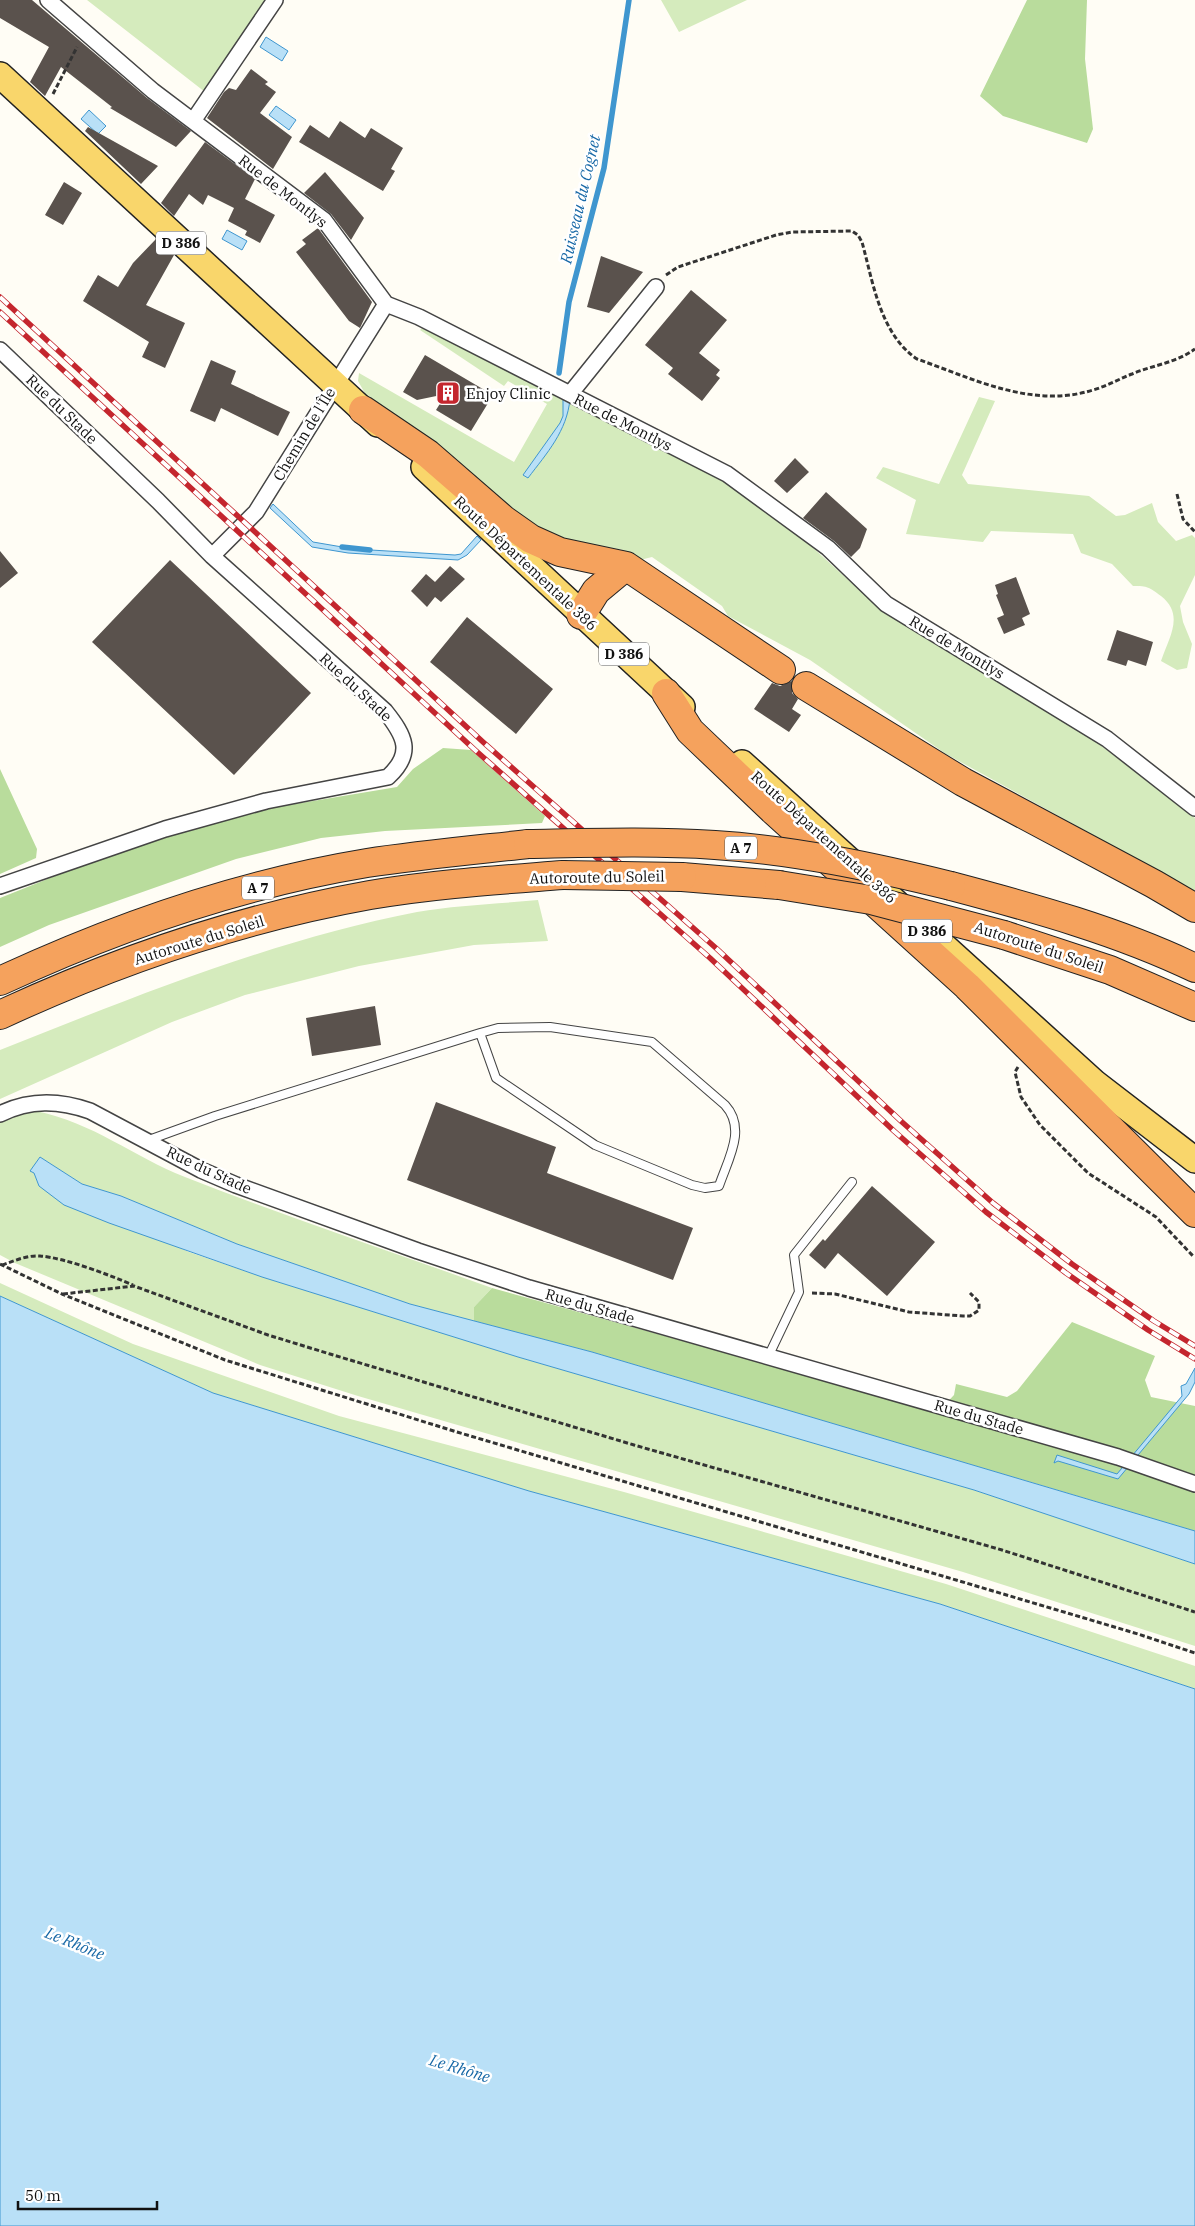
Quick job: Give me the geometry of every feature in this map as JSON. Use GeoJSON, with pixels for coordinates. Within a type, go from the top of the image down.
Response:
{"type":"FeatureCollection","features":[{"type":"Feature","properties":{"kind":"highway"},"geometry":{"type":"LineString","coordinates":[[363,410],[428,454],[504,520],[531,539],[560,552],[626,566],[781,670]]}},
{"type":"Feature","properties":{"kind":"highway"},"geometry":{"type":"LineString","coordinates":[[581,615],[596,591],[626,566]]}},
{"type":"Feature","properties":{"kind":"highway"},"geometry":{"type":"LineString","coordinates":[[806,686],[963,782],[1154,884],[1195,908]]}},
{"type":"Feature","properties":{"kind":"highway"},"geometry":{"type":"LineString","coordinates":[[666,693],[690,731],[775,812],[967,986],[1195,1213]]}},
{"type":"Feature","properties":{"kind":"highway","name":"A 7"},"geometry":{"type":"LineString","coordinates":[[0,981],[77,947],[165,915],[242,892],[366,863],[528,844],[609,842],[715,845],[796,855],[896,872],[1048,912],[1195,968]]}},
{"type":"Feature","properties":{"kind":"highway","name":"Autoroute du Soleil"},"geometry":{"type":"LineString","coordinates":[[0,1015],[86,977],[172,946],[241,925],[371,895],[464,883],[563,876],[682,877],[779,885],[871,900],[1004,934],[1110,970],[1195,1007]]}},
{"type":"Feature","properties":{"kind":"main road","name":"Route Départementale 386"},"geometry":{"type":"LineString","coordinates":[[0,75],[363,410],[581,615],[1095,1083],[1195,1160]]}},
{"type":"Feature","properties":{"kind":"street","name":"Rue de Montlys"},"geometry":{"type":"LineString","coordinates":[[48,0],[153,91],[324,220],[386,304],[419,317],[727,474],[828,548],[886,604],[1107,739],[1195,808]]}},
{"type":"Feature","properties":{"kind":"street"},"geometry":{"type":"LineString","coordinates":[[193,121],[275,0]]}},
{"type":"Feature","properties":{"kind":"street"},"geometry":{"type":"LineString","coordinates":[[570,394],[656,286]]}},
{"type":"Feature","properties":{"kind":"street","name":"Chemin de l'Île"},"geometry":{"type":"LineString","coordinates":[[212,556],[256,512],[334,384],[386,304]]}},
{"type":"Feature","properties":{"kind":"street","name":"Rue du Stade"},"geometry":{"type":"LineString","coordinates":[[0,350],[158,501],[212,556],[385,711],[404,740],[405,756],[398,768],[388,777],[373,782],[266,801],[165,829],[0,886]]}},
{"type":"Feature","properties":{"kind":"street","name":"Rue du Stade"},"geometry":{"type":"LineString","coordinates":[[0,1114],[30,1103],[54,1101],[90,1110],[201,1170],[418,1251],[529,1288],[1118,1456],[1195,1484]]}},
{"type":"Feature","properties":{"kind":"lane"},"geometry":{"type":"LineString","coordinates":[[146,1140],[215,1116],[480,1033],[498,1028],[550,1027],[652,1042],[732,1113],[737,1131],[719,1186],[705,1188],[692,1186],[595,1145],[496,1078],[480,1033]]}},
{"type":"Feature","properties":{"kind":"lane"},"geometry":{"type":"LineString","coordinates":[[768,1357],[799,1292],[794,1255],[852,1182]]}},
{"type":"Feature","properties":{"kind":"path"},"geometry":{"type":"LineString","coordinates":[[42,114],[86,31]]}},
{"type":"Feature","properties":{"kind":"path"},"geometry":{"type":"LineString","coordinates":[[656,286],[678,267],[776,236],[822,230],[852,231],[858,235],[862,242],[888,326],[905,351],[917,359],[1001,390],[1032,395],[1084,393],[1182,358],[1195,349]]}},
{"type":"Feature","properties":{"kind":"path"},"geometry":{"type":"LineString","coordinates":[[1177,494],[1183,519],[1195,532]]}},
{"type":"Feature","properties":{"kind":"path"},"geometry":{"type":"LineString","coordinates":[[1029,1049],[1014,1072],[1021,1097],[1040,1125],[1088,1173],[1156,1217],[1193,1256]]}},
{"type":"Feature","properties":{"kind":"path"},"geometry":{"type":"LineString","coordinates":[[1,1265],[23,1257],[40,1256],[106,1273],[134,1286],[268,1335],[321,1352],[634,1445],[1002,1550],[1195,1612]]}},
{"type":"Feature","properties":{"kind":"path"},"geometry":{"type":"LineString","coordinates":[[1,1265],[62,1294],[161,1335],[268,1374],[1138,1634],[1195,1653]]}},
{"type":"Feature","properties":{"kind":"path"},"geometry":{"type":"LineString","coordinates":[[62,1294],[134,1286]]}},
{"type":"Feature","properties":{"kind":"path"},"geometry":{"type":"LineString","coordinates":[[799,1292],[835,1294],[910,1312],[963,1316],[970,1316],[979,1310],[979,1302],[970,1293]]}},
{"type":"Feature","properties":{"kind":"green space"},"geometry":{"type":"Polygon","coordinates":[[[87,0],[267,0],[205,92],[87,0]]]}},
{"type":"Feature","properties":{"kind":"green space"},"geometry":{"type":"Polygon","coordinates":[[[661,0],[747,0],[679,32],[661,0]]]}},
{"type":"Feature","properties":{"kind":"green space"},"geometry":{"type":"Polygon","coordinates":[[[1027,0],[1087,0],[1085,59],[1093,129],[1087,143],[1003,116],[980,96],[1027,0]]]}},
{"type":"Feature","properties":{"kind":"green space"},"geometry":{"type":"Polygon","coordinates":[[[422,328],[563,395],[724,481],[799,535],[868,598],[1068,720],[1195,818],[1195,891],[946,754],[810,660],[728,616],[722,606],[652,557],[640,560],[623,550],[546,536],[367,397],[358,381],[359,373],[514,462],[547,404],[508,381],[504,386],[420,330],[422,328]]]}},
{"type":"Feature","properties":{"kind":"green space"},"geometry":{"type":"Polygon","coordinates":[[[979,397],[995,401],[962,475],[968,484],[1089,496],[1116,516],[1125,515],[1152,503],[1158,522],[1176,541],[1192,535],[1195,538],[1195,575],[1180,606],[1183,622],[1192,644],[1187,668],[1177,670],[1161,661],[1171,635],[1174,619],[1168,603],[1151,589],[1133,586],[1112,564],[1081,553],[1073,534],[991,531],[983,542],[906,534],[916,500],[876,478],[883,467],[939,484],[979,397]]]}},
{"type":"Feature","properties":{"kind":"green space"},"geometry":{"type":"Polygon","coordinates":[[[443,748],[471,750],[545,816],[542,823],[385,831],[321,838],[236,859],[49,925],[0,947],[0,898],[100,858],[204,826],[271,808],[397,787],[413,769],[443,748]]]}},
{"type":"Feature","properties":{"kind":"green space"},"geometry":{"type":"Polygon","coordinates":[[[0,769],[37,849],[36,858],[0,874],[0,769]]]}},
{"type":"Feature","properties":{"kind":"green space"},"geometry":{"type":"Polygon","coordinates":[[[538,900],[548,941],[474,945],[359,966],[245,995],[172,1022],[0,1099],[0,1050],[154,990],[258,954],[363,924],[417,912],[462,906],[538,900]]]}},
{"type":"Feature","properties":{"kind":"green space"},"geometry":{"type":"Polygon","coordinates":[[[36,1111],[76,1123],[166,1169],[223,1192],[492,1288],[474,1307],[474,1321],[410,1304],[237,1244],[121,1196],[82,1184],[40,1157],[34,1173],[39,1186],[189,1252],[262,1277],[518,1357],[974,1490],[1195,1564],[1195,1646],[963,1572],[358,1396],[260,1365],[15,1263],[0,1255],[0,1122],[16,1115],[36,1111]]]}},
{"type":"Feature","properties":{"kind":"green space"},"geometry":{"type":"Polygon","coordinates":[[[0,1283],[133,1344],[339,1416],[624,1492],[946,1584],[1195,1666],[1195,1689],[940,1604],[529,1491],[213,1393],[0,1296],[0,1283]]]}},
{"type":"Feature","properties":{"kind":"green space"},"geometry":{"type":"Polygon","coordinates":[[[492,1288],[938,1412],[954,1395],[956,1384],[1007,1397],[1017,1391],[1072,1322],[1155,1356],[1145,1380],[1151,1397],[1195,1406],[1195,1531],[592,1352],[474,1321],[474,1307],[492,1288]]]}},
{"type":"Feature","properties":{"kind":"water"},"geometry":{"type":"Polygon","coordinates":[[[266,37],[288,51],[282,61],[260,47],[266,37]]]}},
{"type":"Feature","properties":{"kind":"water"},"geometry":{"type":"Polygon","coordinates":[[[276,106],[296,120],[289,130],[269,115],[276,106]]]}},
{"type":"Feature","properties":{"kind":"water"},"geometry":{"type":"Polygon","coordinates":[[[89,110],[106,126],[98,134],[81,119],[89,110]]]}},
{"type":"Feature","properties":{"kind":"water"},"geometry":{"type":"Polygon","coordinates":[[[227,230],[247,241],[242,250],[222,239],[227,230]]]}},
{"type":"Feature","properties":{"kind":"water"},"geometry":{"type":"Polygon","coordinates":[[[563,395],[570,399],[565,421],[555,441],[528,478],[523,475],[563,416],[563,395]]]}},
{"type":"Feature","properties":{"kind":"water"},"geometry":{"type":"Polygon","coordinates":[[[273,504],[313,542],[354,549],[455,555],[461,554],[477,536],[481,540],[467,555],[458,560],[348,553],[312,547],[270,508],[273,504]]]}},
{"type":"Feature","properties":{"kind":"water"},"geometry":{"type":"Polygon","coordinates":[[[40,1157],[82,1184],[121,1196],[237,1244],[410,1304],[592,1352],[1195,1531],[1195,1564],[974,1490],[518,1357],[262,1277],[109,1223],[64,1205],[39,1186],[34,1173],[30,1171],[40,1157]]]}},
{"type":"Feature","properties":{"kind":"water","name":"Le Rhône"},"geometry":{"type":"Polygon","coordinates":[[[0,1296],[213,1393],[529,1491],[940,1604],[1195,1689],[1195,2226],[0,2226],[0,1296]]]}},
{"type":"Feature","properties":{"kind":"water"},"geometry":{"type":"Polygon","coordinates":[[[1195,1368],[1195,1382],[1189,1394],[1118,1479],[1058,1461],[1054,1463],[1057,1455],[1117,1474],[1182,1396],[1181,1386],[1186,1384],[1195,1368]]]}},
{"type":"Feature","properties":{"kind":"building"},"geometry":{"type":"Polygon","coordinates":[[[0,0],[32,0],[147,98],[191,131],[176,147],[110,108],[112,107],[61,67],[45,96],[30,82],[49,47],[0,18],[0,0]]]}},
{"type":"Feature","properties":{"kind":"building"},"geometry":{"type":"Polygon","coordinates":[[[251,69],[268,82],[265,84],[276,92],[260,113],[292,137],[273,169],[207,118],[224,92],[229,88],[236,90],[251,69]]]}},
{"type":"Feature","properties":{"kind":"building"},"geometry":{"type":"Polygon","coordinates":[[[340,121],[365,138],[371,128],[403,148],[391,169],[395,171],[383,191],[299,142],[310,125],[329,138],[340,121]]]}},
{"type":"Feature","properties":{"kind":"building"},"geometry":{"type":"Polygon","coordinates":[[[88,127],[158,166],[141,184],[85,131],[88,127]]]}},
{"type":"Feature","properties":{"kind":"building"},"geometry":{"type":"Polygon","coordinates":[[[205,142],[255,179],[245,199],[275,215],[260,243],[245,235],[247,231],[228,221],[234,208],[208,195],[203,205],[189,194],[174,216],[161,203],[205,142]]]}},
{"type":"Feature","properties":{"kind":"building"},"geometry":{"type":"Polygon","coordinates":[[[325,172],[364,218],[351,240],[331,214],[304,193],[325,172]]]}},
{"type":"Feature","properties":{"kind":"building"},"geometry":{"type":"Polygon","coordinates":[[[64,182],[82,193],[63,225],[45,215],[64,182]]]}},
{"type":"Feature","properties":{"kind":"building"},"geometry":{"type":"Polygon","coordinates":[[[318,228],[372,302],[360,328],[349,321],[296,252],[306,244],[302,240],[318,228]]]}},
{"type":"Feature","properties":{"kind":"building"},"geometry":{"type":"Polygon","coordinates":[[[156,239],[174,255],[146,305],[185,323],[165,368],[142,357],[149,342],[83,301],[98,275],[118,287],[133,263],[156,239]]]}},
{"type":"Feature","properties":{"kind":"building"},"geometry":{"type":"Polygon","coordinates":[[[601,256],[643,272],[609,313],[587,307],[601,256]]]}},
{"type":"Feature","properties":{"kind":"building"},"geometry":{"type":"Polygon","coordinates":[[[691,290],[727,320],[699,353],[720,370],[716,375],[720,378],[702,401],[668,374],[673,368],[645,345],[691,290]]]}},
{"type":"Feature","properties":{"kind":"building","name":"Enjoy Clinic"},"geometry":{"type":"Polygon","coordinates":[[[425,355],[493,395],[471,431],[436,410],[446,394],[417,400],[403,392],[425,355]]]}},
{"type":"Feature","properties":{"kind":"building"},"geometry":{"type":"Polygon","coordinates":[[[211,360],[236,371],[231,384],[290,412],[278,436],[221,408],[215,422],[190,411],[211,360]]]}},
{"type":"Feature","properties":{"kind":"building"},"geometry":{"type":"Polygon","coordinates":[[[795,458],[809,472],[787,493],[774,481],[795,458]]]}},
{"type":"Feature","properties":{"kind":"building"},"geometry":{"type":"Polygon","coordinates":[[[826,492],[867,529],[860,548],[851,557],[834,541],[803,518],[826,492]]]}},
{"type":"Feature","properties":{"kind":"building"},"geometry":{"type":"Polygon","coordinates":[[[0,551],[18,573],[0,588],[0,551]]]}},
{"type":"Feature","properties":{"kind":"building"},"geometry":{"type":"Polygon","coordinates":[[[170,560],[311,693],[234,775],[92,642],[170,560]]]}},
{"type":"Feature","properties":{"kind":"building"},"geometry":{"type":"Polygon","coordinates":[[[450,566],[465,579],[441,602],[435,597],[427,607],[411,591],[426,574],[435,582],[450,566]]]}},
{"type":"Feature","properties":{"kind":"building"},"geometry":{"type":"Polygon","coordinates":[[[1016,577],[1030,614],[1022,618],[1025,625],[1004,634],[997,618],[1004,615],[996,595],[998,594],[995,585],[1016,577]]]}},
{"type":"Feature","properties":{"kind":"building"},"geometry":{"type":"Polygon","coordinates":[[[467,617],[553,689],[516,734],[430,662],[467,617]]]}},
{"type":"Feature","properties":{"kind":"building"},"geometry":{"type":"Polygon","coordinates":[[[1117,630],[1153,642],[1146,666],[1128,660],[1126,666],[1107,660],[1117,630]]]}},
{"type":"Feature","properties":{"kind":"building"},"geometry":{"type":"Polygon","coordinates":[[[792,681],[792,693],[798,699],[792,709],[801,715],[789,732],[754,709],[772,683],[780,686],[792,681]]]}},
{"type":"Feature","properties":{"kind":"building"},"geometry":{"type":"Polygon","coordinates":[[[375,1006],[381,1045],[312,1056],[306,1018],[375,1006]]]}},
{"type":"Feature","properties":{"kind":"building"},"geometry":{"type":"Polygon","coordinates":[[[436,1102],[556,1147],[547,1173],[693,1228],[673,1280],[407,1180],[436,1102]]]}},
{"type":"Feature","properties":{"kind":"building"},"geometry":{"type":"Polygon","coordinates":[[[872,1186],[935,1242],[887,1296],[838,1253],[825,1269],[809,1255],[823,1239],[825,1241],[872,1186]]]}},
{"type":"Feature","properties":{"kind":"waterway","name":"Ruisseau du Cognet"},"geometry":{"type":"LineString","coordinates":[[559,373],[569,302],[604,168],[629,0]]}},
{"type":"Feature","properties":{"kind":"waterway"},"geometry":{"type":"LineString","coordinates":[[342,547],[370,550]]}},
{"type":"Feature","properties":{"kind":"railway"},"geometry":{"type":"LineString","coordinates":[[0,297],[483,742],[717,949],[902,1122],[993,1203],[1072,1264],[1154,1321],[1195,1346]]}},
{"type":"Feature","properties":{"kind":"railway"},"geometry":{"type":"LineString","coordinates":[[0,312],[475,750],[710,958],[894,1131],[986,1212],[1066,1273],[1148,1330],[1195,1359]]}},
{"type":"Feature","properties":{"kind":"place","name":"Enjoy Clinic"},"geometry":{"type":"Point","coordinates":[448,393]}}]}
